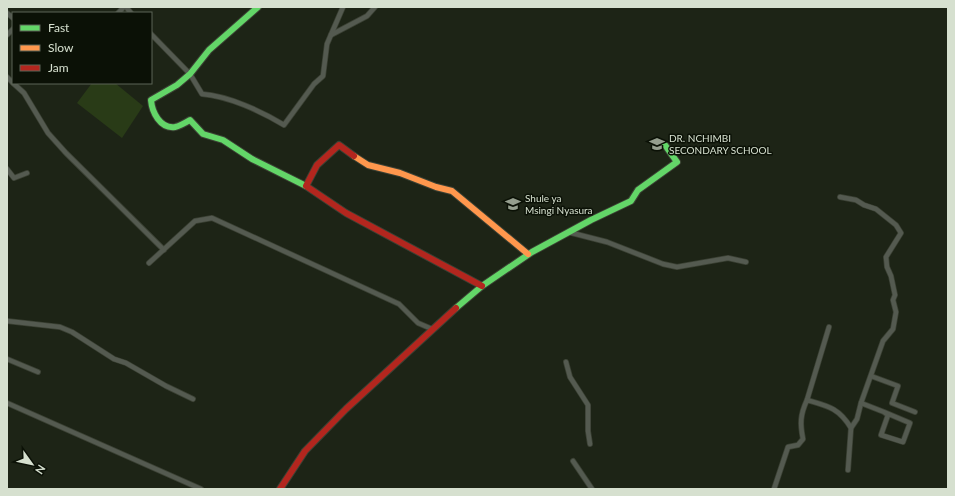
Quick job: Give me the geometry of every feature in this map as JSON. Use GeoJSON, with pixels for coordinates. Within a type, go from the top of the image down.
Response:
{"type":"FeatureCollection","features":[{"type":"Feature","properties":{"kind":"street"},"geometry":{"type":"LineString","coordinates":[[258,7],[209,50],[190,74],[152,100],[151,109],[159,121],[165,125],[175,127],[190,120],[203,134],[223,140],[252,159],[265,164],[306,186],[346,213],[482,286]]}},
{"type":"Feature","properties":{"kind":"street"},"geometry":{"type":"LineString","coordinates":[[152,35],[190,74],[202,94],[215,95],[266,114],[284,125],[314,84],[323,76],[327,44],[337,24],[343,7]]}},
{"type":"Feature","properties":{"kind":"street"},"geometry":{"type":"LineString","coordinates":[[331,35],[367,16],[375,7]]}},
{"type":"Feature","properties":{"kind":"street"},"geometry":{"type":"LineString","coordinates":[[337,24],[348,26]]}},
{"type":"Feature","properties":{"kind":"street"},"geometry":{"type":"LineString","coordinates":[[14,84],[24,93],[48,133],[66,153],[164,250]]}},
{"type":"Feature","properties":{"kind":"street"},"geometry":{"type":"LineString","coordinates":[[306,186],[318,165],[339,145],[368,165],[400,173],[436,187],[452,191],[528,254]]}},
{"type":"Feature","properties":{"kind":"street"},"geometry":{"type":"LineString","coordinates":[[280,489],[305,450],[346,409],[432,329],[482,286],[528,254],[568,232],[631,201],[638,190],[677,162],[665,145]]}},
{"type":"Feature","properties":{"kind":"street"},"geometry":{"type":"LineString","coordinates":[[7,169],[14,178],[27,174]]}},
{"type":"Feature","properties":{"kind":"street"},"geometry":{"type":"LineString","coordinates":[[840,197],[856,200],[864,205],[876,209],[896,225],[901,233],[886,257],[887,268],[891,276],[895,295],[893,300],[896,312],[893,329],[883,341],[861,403],[857,419],[851,428],[848,444],[848,470]]}},
{"type":"Feature","properties":{"kind":"street"},"geometry":{"type":"LineString","coordinates":[[150,263],[195,221],[212,218],[399,304],[418,323],[432,329]]}},
{"type":"Feature","properties":{"kind":"street"},"geometry":{"type":"LineString","coordinates":[[568,232],[607,242],[663,264],[677,267],[728,258],[746,262]]}},
{"type":"Feature","properties":{"kind":"street"},"geometry":{"type":"LineString","coordinates":[[7,321],[60,327],[72,332],[114,360],[126,362],[166,386],[194,399]]}},
{"type":"Feature","properties":{"kind":"street"},"geometry":{"type":"LineString","coordinates":[[774,489],[788,447],[798,445],[803,439],[800,426],[800,414],[807,400],[829,327]]}},
{"type":"Feature","properties":{"kind":"street"},"geometry":{"type":"LineString","coordinates":[[7,359],[38,372]]}},
{"type":"Feature","properties":{"kind":"street"},"geometry":{"type":"LineString","coordinates":[[566,362],[570,377],[588,405],[588,431],[590,444]]}},
{"type":"Feature","properties":{"kind":"street"},"geometry":{"type":"LineString","coordinates":[[871,376],[898,386],[892,403],[915,412]]}},
{"type":"Feature","properties":{"kind":"street"},"geometry":{"type":"LineString","coordinates":[[807,400],[837,411],[851,428]]}},
{"type":"Feature","properties":{"kind":"street"},"geometry":{"type":"LineString","coordinates":[[7,403],[201,489]]}},
{"type":"Feature","properties":{"kind":"street"},"geometry":{"type":"LineString","coordinates":[[861,403],[884,412],[910,423],[903,442],[881,434],[888,415],[884,412]]}},
{"type":"Feature","properties":{"kind":"street"},"geometry":{"type":"LineString","coordinates":[[574,461],[592,489]]}},
{"type":"Feature","properties":{"kind":"green space"},"geometry":{"type":"Polygon","coordinates":[[[91,84],[116,84],[143,106],[122,138],[77,103],[91,84]]]}},
{"type":"Feature","properties":{"kind":"traffic: fast"},"geometry":{"type":"LineString","coordinates":[[258,7],[209,50],[190,74],[177,85],[151,100],[153,110],[158,119],[165,125],[175,127],[190,120],[203,134],[223,140],[252,159],[306,186]]}},
{"type":"Feature","properties":{"kind":"traffic: fast"},"geometry":{"type":"LineString","coordinates":[[456,308],[482,286],[532,252],[591,220],[631,201],[638,190],[677,162],[665,145]]}},
{"type":"Feature","properties":{"kind":"traffic: slow"},"geometry":{"type":"LineString","coordinates":[[354,156],[368,165],[400,173],[436,187],[452,191],[528,254]]}},
{"type":"Feature","properties":{"kind":"traffic: jam"},"geometry":{"type":"LineString","coordinates":[[354,156],[339,145],[317,165],[306,186],[346,213],[482,286]]}},
{"type":"Feature","properties":{"kind":"traffic: jam"},"geometry":{"type":"LineString","coordinates":[[280,489],[305,451],[346,409],[456,308]]}},
{"type":"Feature","properties":{"kind":"place","name":"DR. NCHIMBI SECONDARY SCHOOL"},"geometry":{"type":"Point","coordinates":[657,144]}},
{"type":"Feature","properties":{"kind":"place","name":"Shule ya Msingi Nyasura"},"geometry":{"type":"Point","coordinates":[513,204]}}]}
